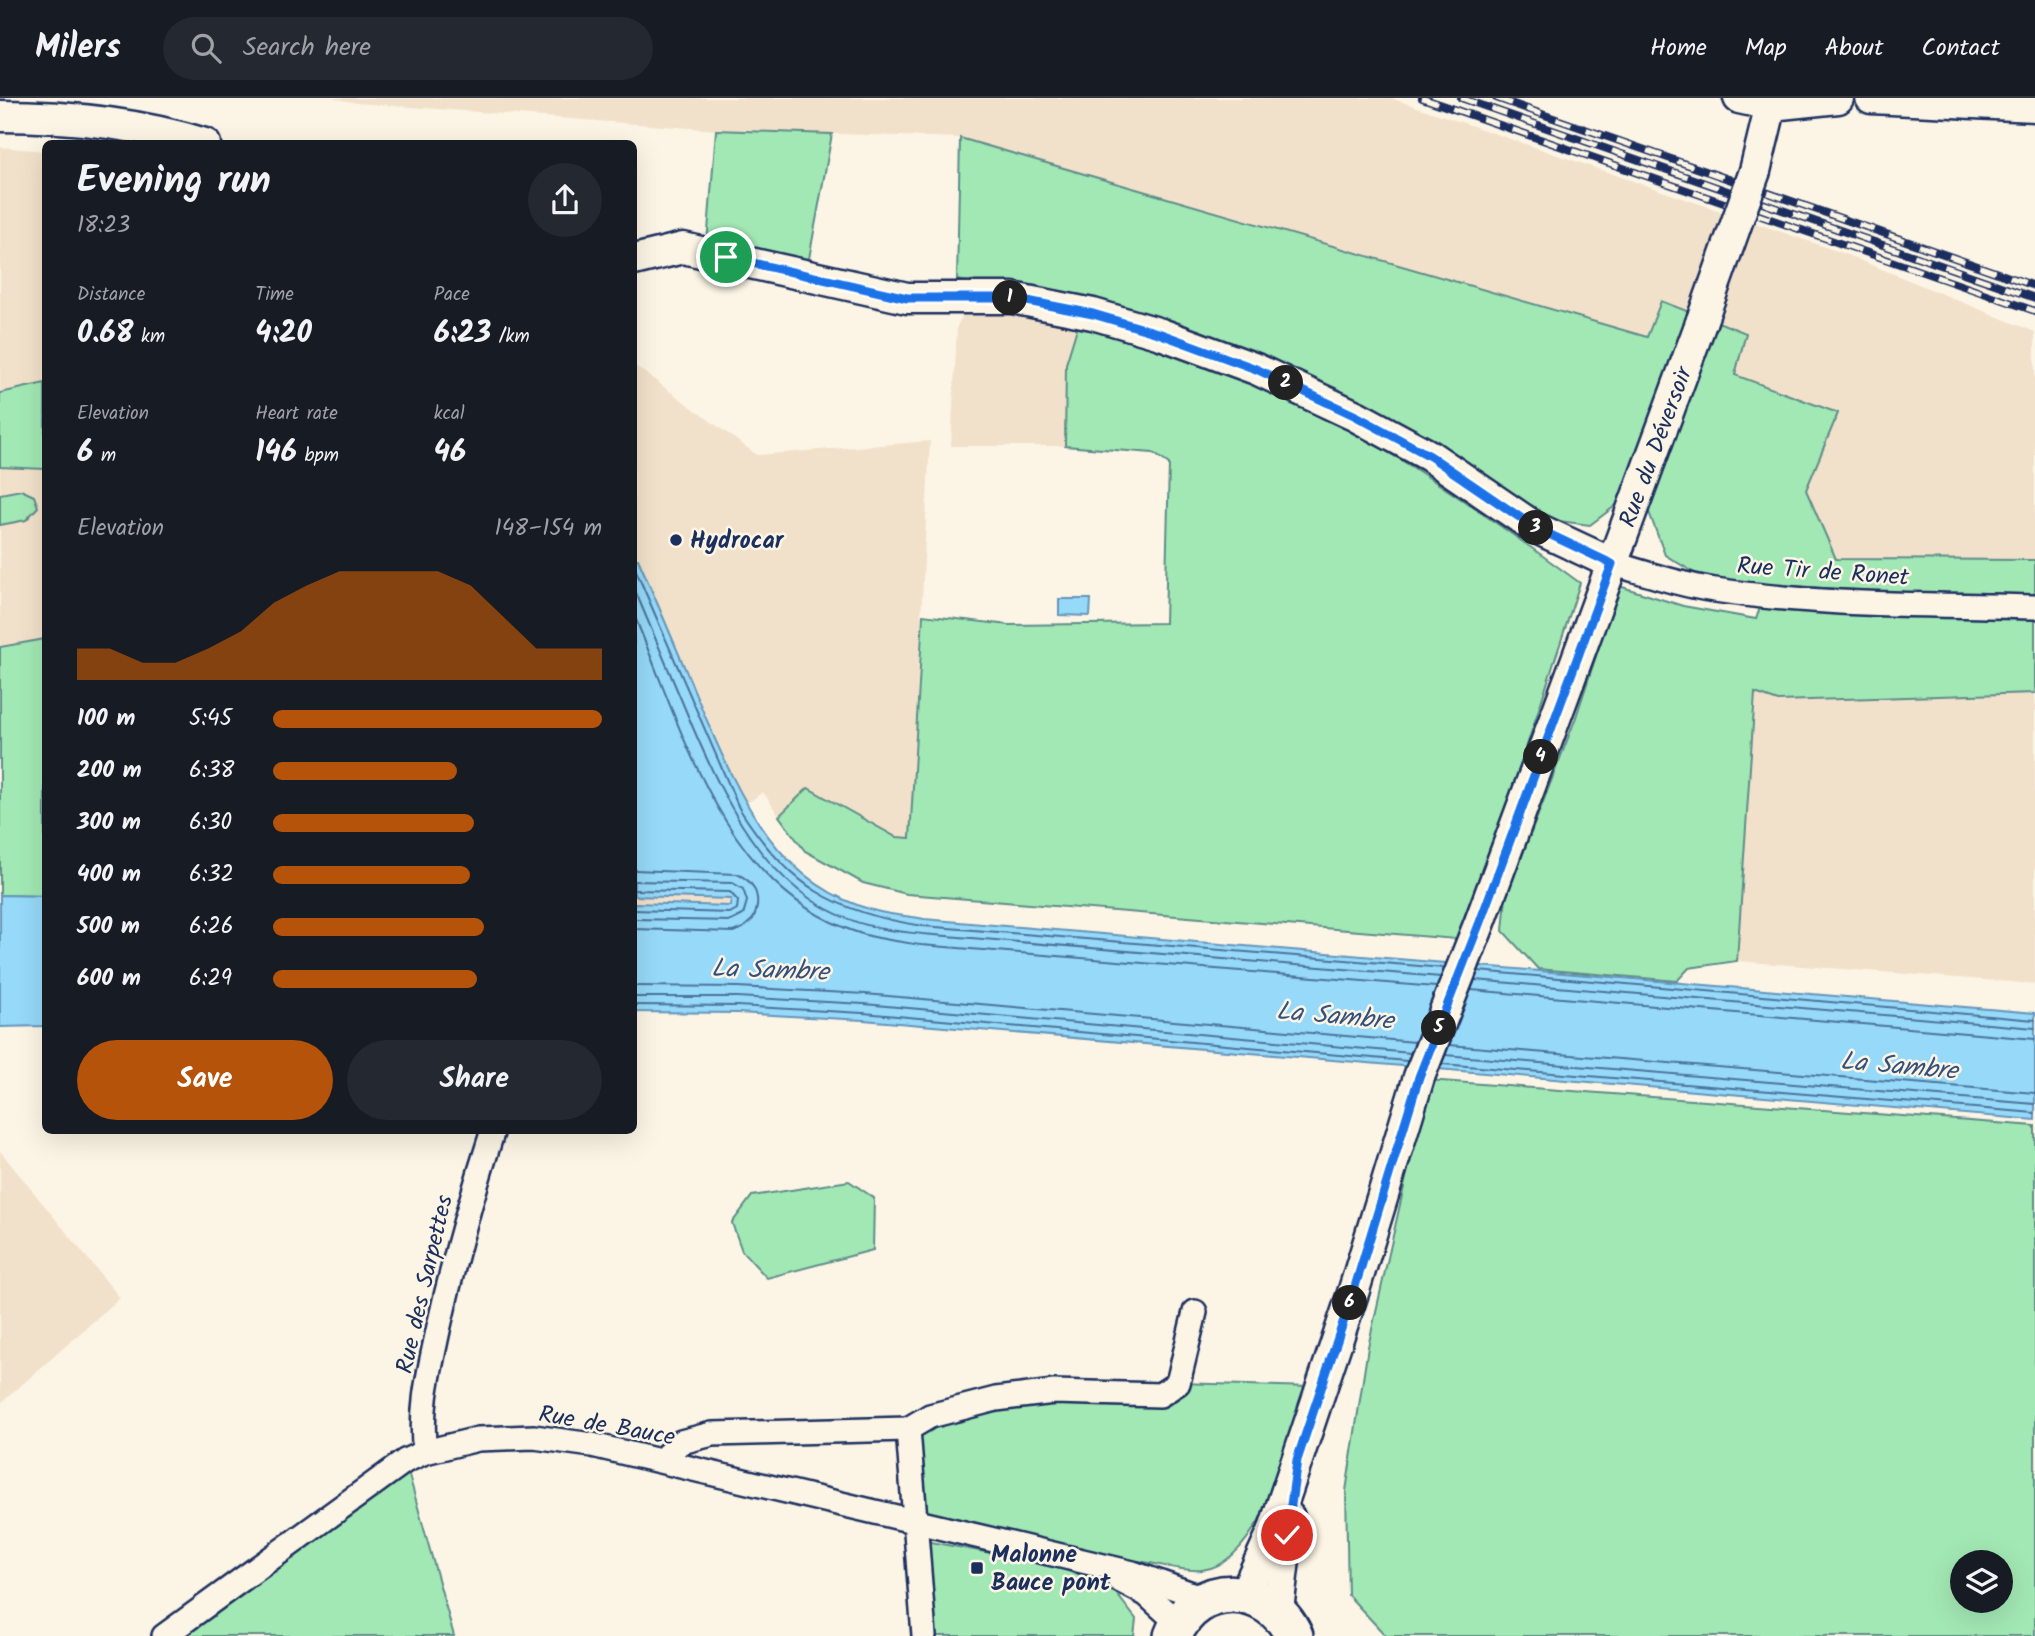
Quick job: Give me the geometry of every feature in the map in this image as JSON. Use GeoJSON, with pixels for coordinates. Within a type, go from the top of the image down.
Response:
{"type":"FeatureCollection","features":[{"type":"Feature","properties":{"kind":"main road"},"geometry":{"type":"LineString","coordinates":[[1176,1630],[1206,1599],[1218,1594],[1245,1593],[1286,1623]]}},
{"type":"Feature","properties":{"kind":"street"},"geometry":{"type":"LineString","coordinates":[[1739,98],[1771,105],[1838,98]]}},
{"type":"Feature","properties":{"kind":"street"},"geometry":{"type":"LineString","coordinates":[[1871,98],[2027,101]]}},
{"type":"Feature","properties":{"kind":"street","name":"Rue du Déversoir"},"geometry":{"type":"LineString","coordinates":[[1245,1593],[1273,1532],[1419,1077],[1480,922],[1702,320],[1755,171],[1771,105]]}},
{"type":"Feature","properties":{"kind":"street"},"geometry":{"type":"LineString","coordinates":[[0,117],[54,116],[114,122],[164,131],[192,140]]}},
{"type":"Feature","properties":{"kind":"street"},"geometry":{"type":"LineString","coordinates":[[637,259],[683,248],[907,298],[1012,298],[1093,314],[1161,334],[1256,369],[1356,416],[1430,456],[1534,527],[1612,564]]}},
{"type":"Feature","properties":{"kind":"street","name":"Rue Tir de Ronet"},"geometry":{"type":"LineString","coordinates":[[1612,564],[1713,590],[1764,596],[1841,603],[2035,607]]}},
{"type":"Feature","properties":{"kind":"street","name":"Rue des Sarpettes"},"geometry":{"type":"LineString","coordinates":[[425,1452],[421,1424],[426,1384],[454,1255],[492,1134]]}},
{"type":"Feature","properties":{"kind":"street"},"geometry":{"type":"LineString","coordinates":[[661,1460],[681,1442],[712,1434],[908,1429],[930,1416],[1019,1396],[1054,1392],[1160,1395],[1178,1382],[1195,1312]]}},
{"type":"Feature","properties":{"kind":"street"},"geometry":{"type":"LineString","coordinates":[[908,1429],[924,1636]]}},
{"type":"Feature","properties":{"kind":"street","name":"Rue de Bauce"},"geometry":{"type":"LineString","coordinates":[[164,1636],[405,1461],[425,1452],[478,1439],[534,1437],[592,1445],[661,1460],[916,1524],[1133,1573],[1206,1599]]}},
{"type":"Feature","properties":{"kind":"street","name":"Rue du Déversoir"},"geometry":{"type":"LineString","coordinates":[[1286,1623],[1297,1460]]}},
{"type":"Feature","properties":{"kind":"street","name":"Rue de Bauce"},"geometry":{"type":"LineString","coordinates":[[1089,1565],[1146,1594],[1176,1630]]}},
{"type":"Feature","properties":{"kind":"shaded area"},"geometry":{"type":"Polygon","coordinates":[[[332,98],[1391,98],[1840,252],[2035,332],[2035,560],[1836,559],[1806,490],[1837,413],[1734,375],[1745,333],[1662,301],[1648,337],[959,138],[716,130],[357,103],[332,98]]]}},
{"type":"Feature","properties":{"kind":"shaded area"},"geometry":{"type":"Polygon","coordinates":[[[0,147],[42,151],[42,384],[35,386],[42,406],[42,640],[0,647],[0,147]]]}},
{"type":"Feature","properties":{"kind":"shaded area"},"geometry":{"type":"Polygon","coordinates":[[[982,306],[1078,325],[1066,364],[1065,446],[951,446],[957,326],[965,311],[982,306]]]}},
{"type":"Feature","properties":{"kind":"shaded area"},"geometry":{"type":"Polygon","coordinates":[[[637,367],[757,455],[930,441],[910,838],[896,837],[808,788],[779,816],[763,792],[745,805],[639,560],[637,367]]]}},
{"type":"Feature","properties":{"kind":"shaded area"},"geometry":{"type":"Polygon","coordinates":[[[1755,693],[1778,701],[2035,693],[2035,984],[1737,961],[1755,693]]]}},
{"type":"Feature","properties":{"kind":"shaded area"},"geometry":{"type":"Polygon","coordinates":[[[637,896],[731,899],[731,906],[637,903],[637,896]]]}},
{"type":"Feature","properties":{"kind":"shaded area"},"geometry":{"type":"Polygon","coordinates":[[[0,1151],[120,1298],[0,1404],[0,1151]]]}},
{"type":"Feature","properties":{"kind":"green space"},"geometry":{"type":"Polygon","coordinates":[[[716,130],[832,134],[808,264],[707,244],[716,130]]]}},
{"type":"Feature","properties":{"kind":"green space"},"geometry":{"type":"Polygon","coordinates":[[[960,138],[1647,337],[1661,301],[1692,313],[1627,497],[1590,525],[1543,519],[1323,383],[1170,323],[1098,301],[957,280],[960,138]]]}},
{"type":"Feature","properties":{"kind":"green space"},"geometry":{"type":"Polygon","coordinates":[[[1713,320],[1746,333],[1735,375],[1838,413],[1806,490],[1836,559],[2035,560],[2035,595],[1941,595],[1708,581],[1665,555],[1646,504],[1713,320]]]}},
{"type":"Feature","properties":{"kind":"green space"},"geometry":{"type":"Polygon","coordinates":[[[1078,325],[1195,356],[1309,407],[1448,490],[1580,583],[1518,773],[1456,939],[907,894],[863,883],[805,851],[779,816],[808,788],[896,837],[910,838],[923,615],[1009,625],[1165,623],[1169,464],[1153,453],[1065,446],[1066,364],[1078,325]]]}},
{"type":"Feature","properties":{"kind":"green space"},"geometry":{"type":"Polygon","coordinates":[[[42,384],[42,469],[0,467],[0,393],[42,384]]]}},
{"type":"Feature","properties":{"kind":"green space"},"geometry":{"type":"Polygon","coordinates":[[[21,490],[34,496],[38,507],[26,520],[0,525],[0,494],[21,490]]]}},
{"type":"Feature","properties":{"kind":"green space"},"geometry":{"type":"Polygon","coordinates":[[[1619,586],[1683,606],[1756,619],[1764,596],[2035,607],[2035,693],[1778,701],[1755,693],[1737,961],[1689,968],[1677,981],[1538,969],[1503,931],[1506,897],[1575,720],[1619,586]]]}},
{"type":"Feature","properties":{"kind":"green space"},"geometry":{"type":"Polygon","coordinates":[[[42,640],[42,896],[0,895],[0,647],[42,640]]]}},
{"type":"Feature","properties":{"kind":"green space"},"geometry":{"type":"Polygon","coordinates":[[[1428,1080],[2035,1126],[2035,1636],[1386,1636],[1348,1595],[1346,1491],[1368,1347],[1428,1080]]]}},
{"type":"Feature","properties":{"kind":"green space"},"geometry":{"type":"Polygon","coordinates":[[[849,1181],[874,1198],[873,1250],[767,1278],[742,1251],[732,1223],[752,1196],[849,1181]]]}},
{"type":"Feature","properties":{"kind":"green space"},"geometry":{"type":"Polygon","coordinates":[[[1178,1383],[1311,1387],[1285,1464],[1258,1522],[1242,1546],[1223,1562],[1202,1570],[1194,1570],[1137,1561],[1133,1573],[916,1524],[908,1429],[930,1416],[1178,1383]]]}},
{"type":"Feature","properties":{"kind":"green space"},"geometry":{"type":"Polygon","coordinates":[[[405,1461],[454,1636],[163,1636],[405,1461]]]}},
{"type":"Feature","properties":{"kind":"green space"},"geometry":{"type":"Polygon","coordinates":[[[925,1541],[1050,1564],[1112,1588],[1136,1619],[1134,1636],[925,1636],[925,1541]]]}},
{"type":"Feature","properties":{"kind":"water","name":"La Sambre"},"geometry":{"type":"Polygon","coordinates":[[[637,559],[719,747],[749,808],[789,860],[813,882],[842,899],[888,914],[924,919],[2035,1013],[2035,1120],[863,1020],[737,1013],[637,1012],[637,903],[730,906],[731,899],[637,896],[637,559]]]}},
{"type":"Feature","properties":{"kind":"water"},"geometry":{"type":"Polygon","coordinates":[[[1059,599],[1091,599],[1090,616],[1059,615],[1059,599]]]}},
{"type":"Feature","properties":{"kind":"water"},"geometry":{"type":"Polygon","coordinates":[[[0,895],[42,896],[42,1026],[0,1027],[0,895]]]}},
{"type":"Feature","properties":{"kind":"railway"},"geometry":{"type":"LineString","coordinates":[[1422,98],[2035,311]]}},
{"type":"Feature","properties":{"kind":"railway"},"geometry":{"type":"LineString","coordinates":[[1461,98],[2035,298]]}},
{"type":"Feature","properties":{"kind":"railway"},"geometry":{"type":"LineString","coordinates":[[1496,98],[2035,286]]}},
{"type":"Feature","properties":{"kind":"place","name":"Hydrocar"},"geometry":{"type":"Point","coordinates":[676,540]}},
{"type":"Feature","properties":{"kind":"place","name":"Malonne Bauce pont"},"geometry":{"type":"Point","coordinates":[977,1568]}},
{"type":"Feature","properties":{"kind":"route"},"geometry":{"type":"LineString","coordinates":[[726,257],[907,298],[1012,298],[1093,314],[1161,334],[1256,369],[1356,416],[1430,456],[1534,527],[1612,564],[1480,922],[1419,1077],[1354,1290],[1297,1460],[1287,1535]]}}]}
